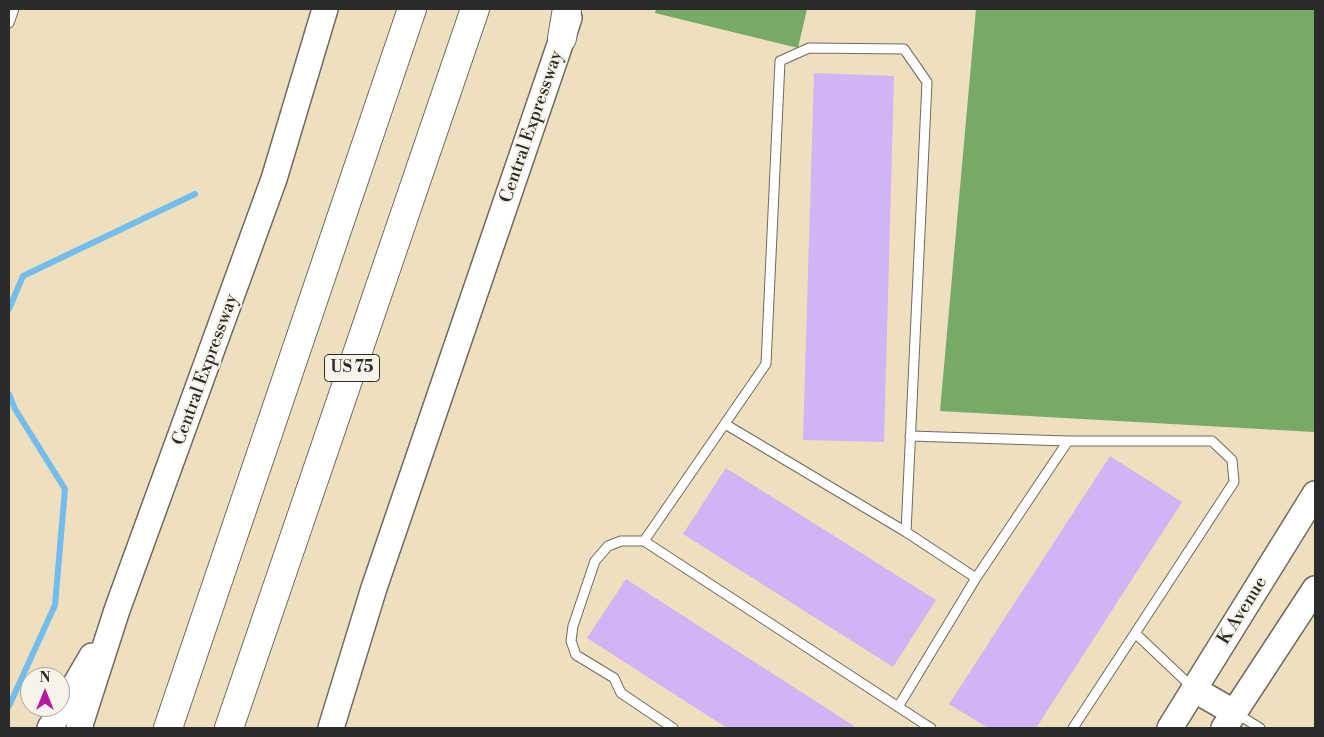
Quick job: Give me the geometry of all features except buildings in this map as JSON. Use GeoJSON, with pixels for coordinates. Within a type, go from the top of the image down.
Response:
{"type":"FeatureCollection","features":[{"type":"Feature","properties":{"kind":"highway"},"geometry":{"type":"LineString","coordinates":[[168,728],[412,9]]}},
{"type":"Feature","properties":{"kind":"highway","name":"US 75"},"geometry":{"type":"LineString","coordinates":[[230,728],[475,9]]}},
{"type":"Feature","properties":{"kind":"highway"},"geometry":{"type":"LineString","coordinates":[[562,38],[567,9]]}},
{"type":"Feature","properties":{"kind":"main road","name":"Central Expressway"},"geometry":{"type":"LineString","coordinates":[[79,728],[118,610],[274,179],[325,9]]}},
{"type":"Feature","properties":{"kind":"main road","name":"Central Expressway"},"geometry":{"type":"LineString","coordinates":[[331,728],[377,579],[572,9]]}},
{"type":"Feature","properties":{"kind":"main road","name":"K Avenue"},"geometry":{"type":"LineString","coordinates":[[1170,728],[1315,494]]}},
{"type":"Feature","properties":{"kind":"main road"},"geometry":{"type":"LineString","coordinates":[[1195,690],[1230,720],[1315,589]]}},
{"type":"Feature","properties":{"kind":"main road"},"geometry":{"type":"LineString","coordinates":[[50,728],[118,610]]}},
{"type":"Feature","properties":{"kind":"lane"},"geometry":{"type":"LineString","coordinates":[[9,23],[14,9]]}},
{"type":"Feature","properties":{"kind":"lane"},"geometry":{"type":"LineString","coordinates":[[644,541],[766,364],[780,60],[809,48],[904,49],[927,82],[906,532]]}},
{"type":"Feature","properties":{"kind":"lane"},"geometry":{"type":"LineString","coordinates":[[725,424],[906,532],[976,578]]}},
{"type":"Feature","properties":{"kind":"lane"},"geometry":{"type":"LineString","coordinates":[[910,436],[1068,441],[1212,441],[1232,460],[1234,482],[1073,728]]}},
{"type":"Feature","properties":{"kind":"lane"},"geometry":{"type":"LineString","coordinates":[[898,707],[976,578],[1068,441]]}},
{"type":"Feature","properties":{"kind":"lane"},"geometry":{"type":"LineString","coordinates":[[673,728],[621,694],[614,678],[576,655],[572,641],[573,626],[595,561],[608,546],[621,541],[644,541],[927,727]]}},
{"type":"Feature","properties":{"kind":"lane"},"geometry":{"type":"LineString","coordinates":[[1135,634],[1195,690]]}},
{"type":"Feature","properties":{"kind":"lane"},"geometry":{"type":"LineString","coordinates":[[1230,720],[1260,728]]}},
{"type":"Feature","properties":{"kind":"green space"},"geometry":{"type":"Polygon","coordinates":[[[656,9],[807,9],[798,48],[655,13],[656,9]]]}},
{"type":"Feature","properties":{"kind":"green space"},"geometry":{"type":"Polygon","coordinates":[[[976,9],[1315,9],[1314,432],[940,411],[976,9]]]}},
{"type":"Feature","properties":{"kind":"waterway"},"geometry":{"type":"LineString","coordinates":[[9,309],[23,276],[195,194]]}},
{"type":"Feature","properties":{"kind":"waterway"},"geometry":{"type":"LineString","coordinates":[[9,394],[15,409],[65,489],[55,605],[9,706]]}}]}
